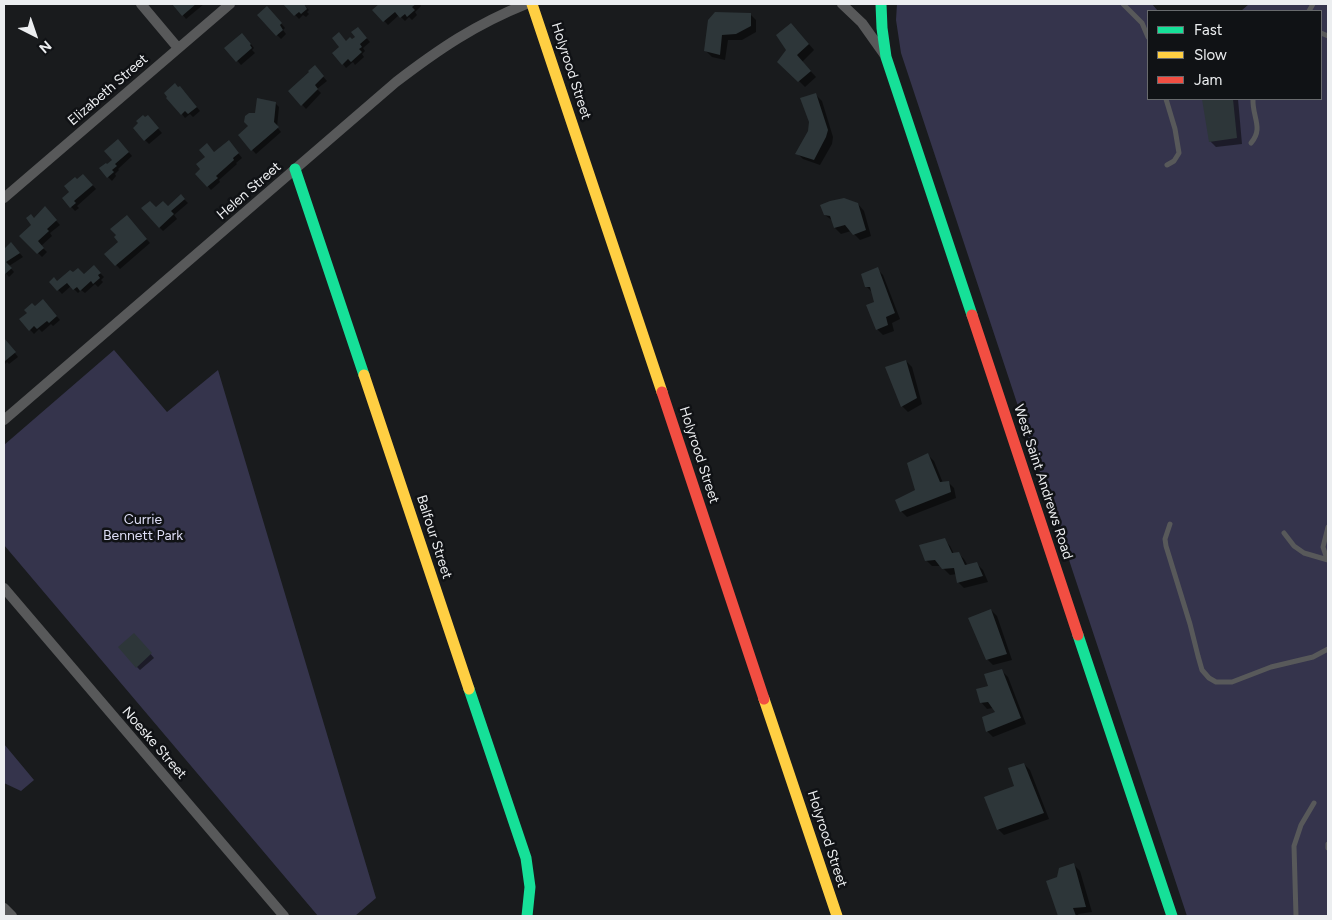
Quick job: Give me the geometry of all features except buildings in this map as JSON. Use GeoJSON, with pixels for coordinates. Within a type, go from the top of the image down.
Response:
{"type":"FeatureCollection","features":[{"type":"Feature","properties":{"kind":"street"},"geometry":{"type":"LineString","coordinates":[[141,4],[178,48]]}},
{"type":"Feature","properties":{"kind":"street","name":"Elizabeth Street"},"geometry":{"type":"LineString","coordinates":[[4,198],[230,4]]}},
{"type":"Feature","properties":{"kind":"street","name":"Helen Street"},"geometry":{"type":"LineString","coordinates":[[4,420],[396,82],[456,38],[486,21],[526,4]]}},
{"type":"Feature","properties":{"kind":"street","name":"Holyrood Street"},"geometry":{"type":"LineString","coordinates":[[532,4],[836,916]]}},
{"type":"Feature","properties":{"kind":"street","name":"West Saint Andrews Road"},"geometry":{"type":"LineString","coordinates":[[842,4],[862,23],[886,57]]}},
{"type":"Feature","properties":{"kind":"street","name":"West Saint Andrews Road"},"geometry":{"type":"LineString","coordinates":[[881,4],[886,57],[1172,916]]}},
{"type":"Feature","properties":{"kind":"street","name":"Balfour Street"},"geometry":{"type":"LineString","coordinates":[[295,169],[526,858],[530,886],[527,916]]}},
{"type":"Feature","properties":{"kind":"street","name":"Noeske Street"},"geometry":{"type":"LineString","coordinates":[[4,588],[284,916]]}},
{"type":"Feature","properties":{"kind":"street"},"geometry":{"type":"LineString","coordinates":[[4,908],[12,916]]}},
{"type":"Feature","properties":{"kind":"lane"},"geometry":{"type":"LineString","coordinates":[[1123,4],[1142,23],[1147,36]]}},
{"type":"Feature","properties":{"kind":"lane"},"geometry":{"type":"LineString","coordinates":[[1166,100],[1175,129],[1179,152],[1174,161],[1167,165]]}},
{"type":"Feature","properties":{"kind":"lane"},"geometry":{"type":"LineString","coordinates":[[1251,143],[1257,136],[1258,129],[1253,100]]}},
{"type":"Feature","properties":{"kind":"lane"},"geometry":{"type":"LineString","coordinates":[[1170,524],[1165,539],[1166,546],[1202,670],[1209,678],[1216,682],[1232,682],[1271,667],[1314,657],[1328,649]]}},
{"type":"Feature","properties":{"kind":"lane"},"geometry":{"type":"LineString","coordinates":[[1328,527],[1323,547],[1328,559]]}},
{"type":"Feature","properties":{"kind":"lane"},"geometry":{"type":"LineString","coordinates":[[1284,533],[1294,546],[1304,553],[1328,559]]}},
{"type":"Feature","properties":{"kind":"lane"},"geometry":{"type":"LineString","coordinates":[[1296,916],[1294,846],[1301,825],[1314,803]]}},
{"type":"Feature","properties":{"kind":"green space"},"geometry":{"type":"Polygon","coordinates":[[[897,4],[1152,4],[1157,10],[1147,10],[1147,100],[1322,100],[1322,10],[1242,10],[1249,4],[1328,4],[1328,916],[1187,916],[901,53],[896,20],[897,4]]]}},
{"type":"Feature","properties":{"kind":"green space","name":"Currie Bennett Park"},"geometry":{"type":"Polygon","coordinates":[[[114,350],[167,412],[218,370],[376,898],[355,916],[318,916],[4,545],[4,445],[114,350]]]}},
{"type":"Feature","properties":{"kind":"green space"},"geometry":{"type":"Polygon","coordinates":[[[4,744],[34,780],[21,791],[4,783],[4,744]]]}},
{"type":"Feature","properties":{"kind":"traffic: fast"},"geometry":{"type":"LineString","coordinates":[[881,4],[886,57],[972,315]]}},
{"type":"Feature","properties":{"kind":"traffic: fast"},"geometry":{"type":"LineString","coordinates":[[295,169],[364,375]]}},
{"type":"Feature","properties":{"kind":"traffic: fast"},"geometry":{"type":"LineString","coordinates":[[1078,635],[1172,916]]}},
{"type":"Feature","properties":{"kind":"traffic: fast"},"geometry":{"type":"LineString","coordinates":[[469,689],[526,858],[530,887],[527,916]]}},
{"type":"Feature","properties":{"kind":"traffic: slow"},"geometry":{"type":"LineString","coordinates":[[532,4],[662,392]]}},
{"type":"Feature","properties":{"kind":"traffic: slow"},"geometry":{"type":"LineString","coordinates":[[364,375],[469,689]]}},
{"type":"Feature","properties":{"kind":"traffic: slow"},"geometry":{"type":"LineString","coordinates":[[764,699],[837,916]]}},
{"type":"Feature","properties":{"kind":"traffic: jam"},"geometry":{"type":"LineString","coordinates":[[972,315],[1078,635]]}},
{"type":"Feature","properties":{"kind":"traffic: jam"},"geometry":{"type":"LineString","coordinates":[[662,392],[764,699]]}}]}
